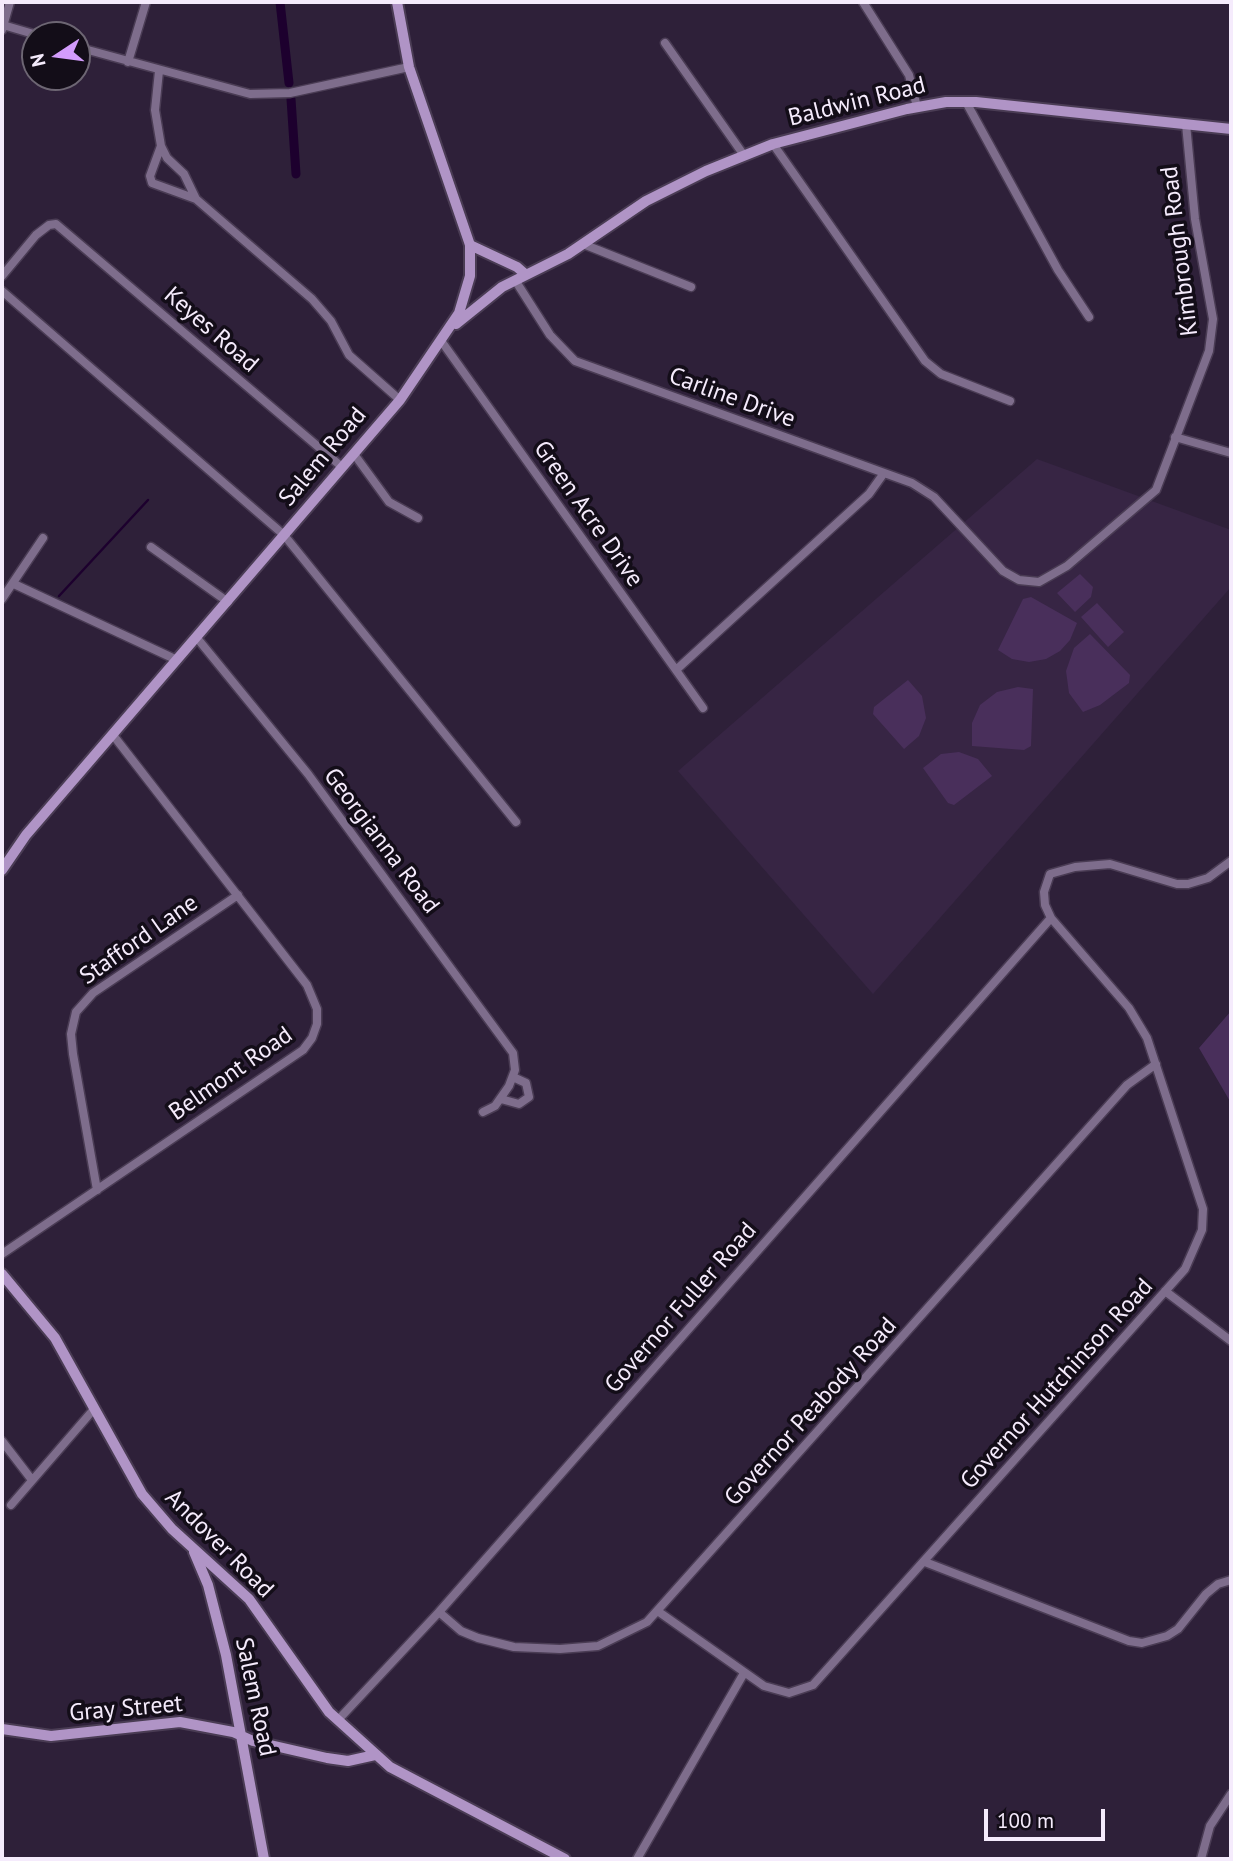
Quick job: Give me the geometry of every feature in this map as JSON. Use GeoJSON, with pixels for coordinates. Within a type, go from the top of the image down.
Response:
{"type":"FeatureCollection","features":[{"type":"Feature","properties":{"kind":"main road","name":"Salem Road"},"geometry":{"type":"LineString","coordinates":[[2,870],[26,835],[400,400],[459,313],[471,267],[470,245],[409,66],[397,2]]}},
{"type":"Feature","properties":{"kind":"main road","name":"Baldwin Road"},"geometry":{"type":"LineString","coordinates":[[443,339],[483,300],[583,244],[646,201],[743,154],[773,144],[917,107],[966,102],[1231,129]]}},
{"type":"Feature","properties":{"kind":"main road"},"geometry":{"type":"LineString","coordinates":[[470,245],[517,267],[520,277]]}},
{"type":"Feature","properties":{"kind":"main road","name":"Andover Road"},"geometry":{"type":"LineString","coordinates":[[2,1274],[55,1338],[134,1483],[163,1520],[220,1570],[257,1610],[308,1686],[338,1720],[375,1755],[416,1782],[565,1859]]}},
{"type":"Feature","properties":{"kind":"main road","name":"Salem Road"},"geometry":{"type":"LineString","coordinates":[[192,1548],[208,1585],[244,1737],[264,1859]]}},
{"type":"Feature","properties":{"kind":"main road"},"geometry":{"type":"LineString","coordinates":[[208,1585],[220,1570]]}},
{"type":"Feature","properties":{"kind":"main road","name":"Gray Street"},"geometry":{"type":"LineString","coordinates":[[2,1729],[51,1736],[180,1722],[327,1759],[348,1761],[375,1755]]}},
{"type":"Feature","properties":{"kind":"street"},"geometry":{"type":"LineString","coordinates":[[10,2],[2,27],[21,31]]}},
{"type":"Feature","properties":{"kind":"street"},"geometry":{"type":"LineString","coordinates":[[128,62],[146,2]]}},
{"type":"Feature","properties":{"kind":"street"},"geometry":{"type":"LineString","coordinates":[[863,2],[909,75],[917,107]]}},
{"type":"Feature","properties":{"kind":"street"},"geometry":{"type":"LineString","coordinates":[[665,43],[743,154]]}},
{"type":"Feature","properties":{"kind":"street"},"geometry":{"type":"LineString","coordinates":[[91,51],[225,90],[275,95],[409,66]]}},
{"type":"Feature","properties":{"kind":"street"},"geometry":{"type":"LineString","coordinates":[[159,71],[155,110],[161,146],[167,158],[184,174],[196,199]]}},
{"type":"Feature","properties":{"kind":"street"},"geometry":{"type":"LineString","coordinates":[[966,102],[1058,270],[1088,317]]}},
{"type":"Feature","properties":{"kind":"street","name":"Kimbrough Road"},"geometry":{"type":"LineString","coordinates":[[959,526],[1008,575],[1027,582],[1047,579],[1154,491],[1208,355],[1213,331],[1193,201],[1186,124]]}},
{"type":"Feature","properties":{"kind":"street"},"geometry":{"type":"LineString","coordinates":[[773,144],[925,361],[941,374],[1010,401]]}},
{"type":"Feature","properties":{"kind":"street"},"geometry":{"type":"LineString","coordinates":[[161,146],[150,176],[152,183],[196,199],[312,299],[331,321],[349,355],[400,400]]}},
{"type":"Feature","properties":{"kind":"street","name":"Keyes Road"},"geometry":{"type":"LineString","coordinates":[[2,276],[28,243],[52,224],[60,226],[342,467]]}},
{"type":"Feature","properties":{"kind":"street"},"geometry":{"type":"LineString","coordinates":[[583,244],[691,287]]}},
{"type":"Feature","properties":{"kind":"street","name":"Carline Drive"},"geometry":{"type":"LineString","coordinates":[[520,277],[557,345],[580,364],[884,473],[928,492],[959,526]]}},
{"type":"Feature","properties":{"kind":"street"},"geometry":{"type":"LineString","coordinates":[[2,291],[284,535],[516,822]]}},
{"type":"Feature","properties":{"kind":"street","name":"Green Acre Drive"},"geometry":{"type":"LineString","coordinates":[[443,339],[703,708]]}},
{"type":"Feature","properties":{"kind":"street"},"geometry":{"type":"LineString","coordinates":[[1175,437],[1231,453]]}},
{"type":"Feature","properties":{"kind":"street"},"geometry":{"type":"LineString","coordinates":[[354,454],[389,502],[418,518]]}},
{"type":"Feature","properties":{"kind":"street"},"geometry":{"type":"LineString","coordinates":[[676,670],[869,494],[884,473]]}},
{"type":"Feature","properties":{"kind":"street"},"geometry":{"type":"LineString","coordinates":[[2,599],[43,538]]}},
{"type":"Feature","properties":{"kind":"street"},"geometry":{"type":"LineString","coordinates":[[151,547],[228,602]]}},
{"type":"Feature","properties":{"kind":"street"},"geometry":{"type":"LineString","coordinates":[[14,584],[177,660]]}},
{"type":"Feature","properties":{"kind":"street","name":"Georgianna Road"},"geometry":{"type":"LineString","coordinates":[[197,638],[308,774],[513,1053],[513,1077],[501,1099],[483,1112]]}},
{"type":"Feature","properties":{"kind":"street","name":"Belmont Road"},"geometry":{"type":"LineString","coordinates":[[2,1254],[296,1055],[312,1038],[318,1016],[311,993],[113,735]]}},
{"type":"Feature","properties":{"kind":"street"},"geometry":{"type":"LineString","coordinates":[[1051,918],[1045,905],[1044,892],[1046,880],[1055,871],[1110,864],[1177,884],[1188,884],[1208,878],[1231,861]]}},
{"type":"Feature","properties":{"kind":"street","name":"Stafford Lane"},"geometry":{"type":"LineString","coordinates":[[97,1190],[72,1054],[71,1034],[76,1012],[93,993],[238,895]]}},
{"type":"Feature","properties":{"kind":"street","name":"Governor Hutchinson Road"},"geometry":{"type":"LineString","coordinates":[[659,1612],[744,1673],[777,1692],[789,1693],[813,1685],[1165,1291],[1195,1251],[1202,1230],[1203,1209],[1156,1064],[1137,1018],[1051,918]]}},
{"type":"Feature","properties":{"kind":"street","name":"Governor Fuller Road"},"geometry":{"type":"LineString","coordinates":[[338,1720],[439,1612],[1051,918]]}},
{"type":"Feature","properties":{"kind":"street","name":"Governor Peabody Road"},"geometry":{"type":"LineString","coordinates":[[439,1612],[461,1631],[478,1638],[513,1647],[560,1649],[598,1647],[611,1642],[659,1612],[1127,1085],[1156,1064]]}},
{"type":"Feature","properties":{"kind":"street","name":"Georgianna Road"},"geometry":{"type":"LineString","coordinates":[[501,1099],[519,1104],[529,1097],[526,1083],[513,1077]]}},
{"type":"Feature","properties":{"kind":"street"},"geometry":{"type":"LineString","coordinates":[[1165,1291],[1231,1341]]}},
{"type":"Feature","properties":{"kind":"street"},"geometry":{"type":"LineString","coordinates":[[11,1506],[94,1409]]}},
{"type":"Feature","properties":{"kind":"street"},"geometry":{"type":"LineString","coordinates":[[2,1441],[32,1480]]}},
{"type":"Feature","properties":{"kind":"street"},"geometry":{"type":"LineString","coordinates":[[925,1562],[1129,1641],[1142,1643],[1167,1636],[1178,1629],[1206,1594],[1218,1584],[1231,1580]]}},
{"type":"Feature","properties":{"kind":"street"},"geometry":{"type":"LineString","coordinates":[[637,1859],[744,1673]]}},
{"type":"Feature","properties":{"kind":"street"},"geometry":{"type":"LineString","coordinates":[[1201,1859],[1210,1826],[1231,1794]]}},
{"type":"Feature","properties":{"kind":"shaded area"},"geometry":{"type":"Polygon","coordinates":[[[1037,459],[1231,530],[1231,587],[873,994],[678,771],[1037,459]]]}},
{"type":"Feature","properties":{"kind":"shaded area"},"geometry":{"type":"Polygon","coordinates":[[[1080,574],[1093,587],[1091,597],[1075,612],[1057,593],[1080,574]]]}},
{"type":"Feature","properties":{"kind":"shaded area"},"geometry":{"type":"Polygon","coordinates":[[[1031,597],[1077,623],[1070,640],[1060,651],[1046,659],[1029,662],[1012,659],[998,650],[1023,599],[1031,597]]]}},
{"type":"Feature","properties":{"kind":"shaded area"},"geometry":{"type":"Polygon","coordinates":[[[1097,603],[1124,632],[1108,647],[1081,617],[1097,603]]]}},
{"type":"Feature","properties":{"kind":"shaded area"},"geometry":{"type":"Polygon","coordinates":[[[1090,634],[1130,675],[1129,683],[1100,705],[1083,712],[1069,693],[1066,671],[1074,648],[1090,634]]]}},
{"type":"Feature","properties":{"kind":"shaded area"},"geometry":{"type":"Polygon","coordinates":[[[908,680],[922,696],[926,718],[919,736],[904,749],[873,714],[874,707],[908,680]]]}},
{"type":"Feature","properties":{"kind":"shaded area"},"geometry":{"type":"Polygon","coordinates":[[[1018,687],[1033,689],[1031,746],[1024,750],[972,746],[972,723],[980,705],[997,692],[1018,687]]]}},
{"type":"Feature","properties":{"kind":"shaded area"},"geometry":{"type":"Polygon","coordinates":[[[959,752],[978,759],[992,776],[954,805],[948,803],[923,768],[941,754],[959,752]]]}},
{"type":"Feature","properties":{"kind":"shaded area"},"geometry":{"type":"Polygon","coordinates":[[[1231,1011],[1231,1103],[1199,1048],[1231,1011]]]}},
{"type":"Feature","properties":{"kind":"waterway"},"geometry":{"type":"LineString","coordinates":[[280,2],[289,83]]}},
{"type":"Feature","properties":{"kind":"waterway"},"geometry":{"type":"LineString","coordinates":[[291,99],[296,174]]}},
{"type":"Feature","properties":{"kind":"waterway"},"geometry":{"type":"LineString","coordinates":[[59,596],[148,500]]}}]}
